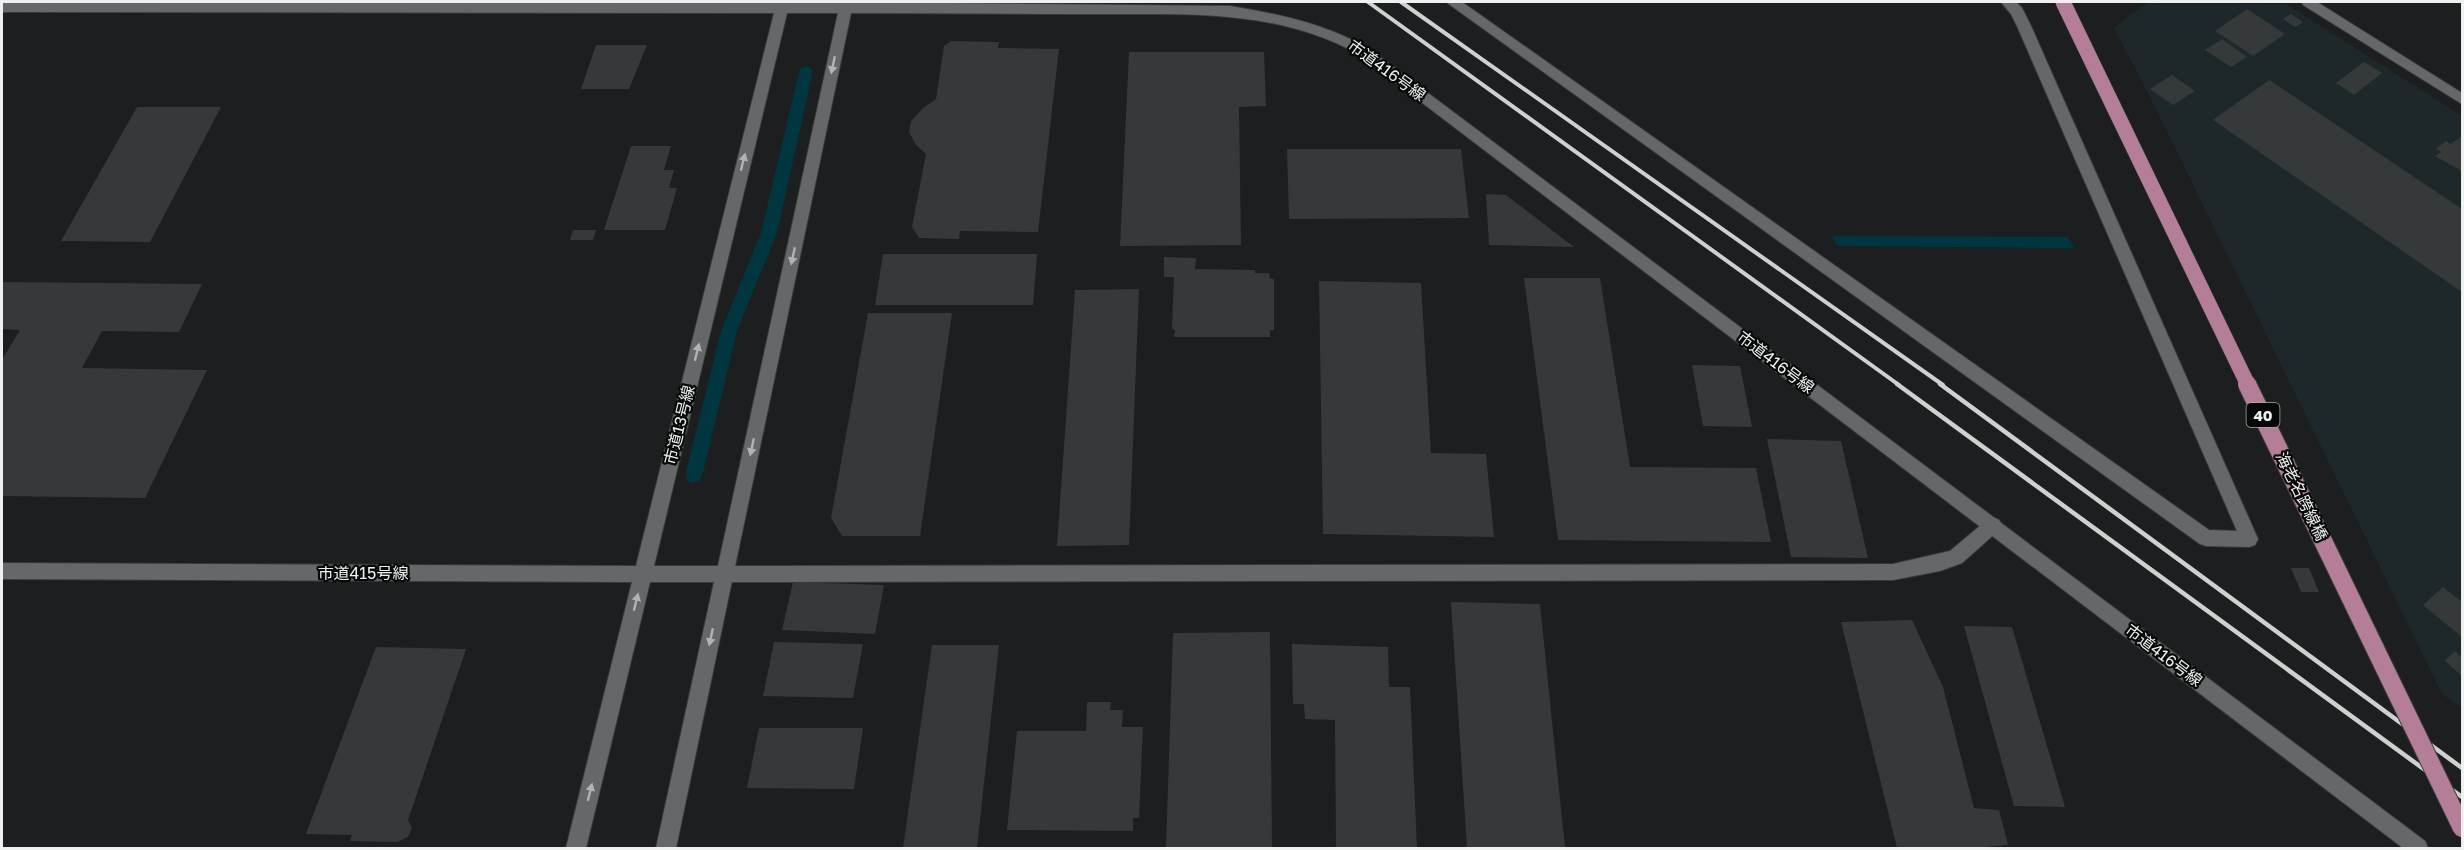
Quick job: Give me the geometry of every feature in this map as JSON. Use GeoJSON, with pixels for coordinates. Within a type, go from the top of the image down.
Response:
{"type":"FeatureCollection","features":[{"type":"Feature","properties":{"kind":"main road","name":"海老名跨線橋"},"geometry":{"type":"LineString","coordinates":[[2063,2],[2463,828]]}},
{"type":"Feature","properties":{"kind":"street"},"geometry":{"type":"LineString","coordinates":[[1453,2],[2206,538],[2249,539],[2024,26],[2017,11],[2008,2]]}},
{"type":"Feature","properties":{"kind":"street"},"geometry":{"type":"LineString","coordinates":[[2308,2],[2463,99]]}},
{"type":"Feature","properties":{"kind":"street","name":"市道13号線"},"geometry":{"type":"LineString","coordinates":[[576,849],[782,5]]}},
{"type":"Feature","properties":{"kind":"street"},"geometry":{"type":"LineString","coordinates":[[666,849],[846,5]]}},
{"type":"Feature","properties":{"kind":"street","name":"市道416号線"},"geometry":{"type":"LineString","coordinates":[[2,7],[846,5],[1230,11],[1284,19],[1342,38],[1363,51],[1993,525],[2404,842],[2418,849]]}},
{"type":"Feature","properties":{"kind":"street","name":"市道415号線"},"geometry":{"type":"LineString","coordinates":[[2,571],[643,574],[1893,572],[1940,563],[1956,557],[1993,525]]}},
{"type":"Feature","properties":{"kind":"shaded area"},"geometry":{"type":"Polygon","coordinates":[[[2147,3],[2286,4],[2462,116],[2462,708],[2442,694],[2154,105],[2114,28],[2147,3]]]}},
{"type":"Feature","properties":{"kind":"shaded area"},"geometry":{"type":"Polygon","coordinates":[[[809,66],[812,76],[777,233],[737,331],[703,473],[699,481],[692,483],[687,481],[686,472],[721,331],[761,233],[800,68],[809,66]]]}},
{"type":"Feature","properties":{"kind":"shaded area"},"geometry":{"type":"Polygon","coordinates":[[[1832,236],[2068,237],[2074,248],[1837,246],[1832,236]]]}},
{"type":"Feature","properties":{"kind":"building"},"geometry":{"type":"Polygon","coordinates":[[[2247,9],[2285,34],[2253,56],[2215,31],[2247,9]]]}},
{"type":"Feature","properties":{"kind":"building"},"geometry":{"type":"Polygon","coordinates":[[[2291,14],[2303,22],[2295,27],[2283,19],[2291,14]]]}},
{"type":"Feature","properties":{"kind":"building"},"geometry":{"type":"Polygon","coordinates":[[[2222,39],[2247,57],[2231,67],[2205,50],[2222,39]]]}},
{"type":"Feature","properties":{"kind":"building"},"geometry":{"type":"Polygon","coordinates":[[[951,41],[999,42],[998,48],[1059,49],[1038,232],[960,231],[959,239],[919,238],[912,227],[926,154],[916,145],[909,132],[911,121],[923,108],[936,99],[944,46],[951,41]]]}},
{"type":"Feature","properties":{"kind":"building"},"geometry":{"type":"Polygon","coordinates":[[[596,45],[647,45],[629,89],[581,89],[596,45]]]}},
{"type":"Feature","properties":{"kind":"building"},"geometry":{"type":"Polygon","coordinates":[[[1129,52],[1264,52],[1266,106],[1239,107],[1241,245],[1120,246],[1129,52]]]}},
{"type":"Feature","properties":{"kind":"building"},"geometry":{"type":"Polygon","coordinates":[[[2364,62],[2382,73],[2354,95],[2336,83],[2364,62]]]}},
{"type":"Feature","properties":{"kind":"building"},"geometry":{"type":"Polygon","coordinates":[[[2172,75],[2195,91],[2173,105],[2150,89],[2172,75]]]}},
{"type":"Feature","properties":{"kind":"building"},"geometry":{"type":"Polygon","coordinates":[[[2269,80],[2462,209],[2462,292],[2213,120],[2269,80]]]}},
{"type":"Feature","properties":{"kind":"building"},"geometry":{"type":"Polygon","coordinates":[[[137,107],[221,107],[150,242],[61,241],[137,107]]]}},
{"type":"Feature","properties":{"kind":"building"},"geometry":{"type":"Polygon","coordinates":[[[2462,136],[2462,171],[2435,156],[2441,152],[2436,149],[2446,141],[2451,144],[2462,136]]]}},
{"type":"Feature","properties":{"kind":"building"},"geometry":{"type":"Polygon","coordinates":[[[631,146],[671,146],[664,170],[674,170],[669,188],[677,188],[665,230],[604,230],[631,146]]]}},
{"type":"Feature","properties":{"kind":"building"},"geometry":{"type":"Polygon","coordinates":[[[1287,149],[1461,149],[1469,218],[1289,219],[1287,149]]]}},
{"type":"Feature","properties":{"kind":"building"},"geometry":{"type":"Polygon","coordinates":[[[1486,194],[1506,195],[1574,247],[1489,245],[1486,194]]]}},
{"type":"Feature","properties":{"kind":"building"},"geometry":{"type":"Polygon","coordinates":[[[573,230],[596,230],[593,240],[570,240],[573,230]]]}},
{"type":"Feature","properties":{"kind":"building"},"geometry":{"type":"Polygon","coordinates":[[[883,254],[1037,254],[1033,305],[875,305],[883,254]]]}},
{"type":"Feature","properties":{"kind":"building"},"geometry":{"type":"Polygon","coordinates":[[[1164,257],[1196,258],[1195,269],[1255,270],[1255,273],[1269,273],[1270,278],[1274,279],[1274,330],[1270,330],[1270,337],[1174,337],[1175,330],[1172,329],[1174,277],[1164,277],[1164,257]]]}},
{"type":"Feature","properties":{"kind":"building"},"geometry":{"type":"Polygon","coordinates":[[[1524,278],[1600,278],[1630,467],[1756,468],[1771,542],[1558,540],[1524,278]]]}},
{"type":"Feature","properties":{"kind":"building"},"geometry":{"type":"Polygon","coordinates":[[[1319,281],[1421,283],[1431,453],[1486,454],[1494,537],[1323,534],[1319,281]]]}},
{"type":"Feature","properties":{"kind":"building"},"geometry":{"type":"Polygon","coordinates":[[[2,282],[202,284],[179,332],[102,331],[82,368],[207,370],[145,498],[2,496],[2,360],[20,330],[2,329],[2,282]]]}},
{"type":"Feature","properties":{"kind":"building"},"geometry":{"type":"Polygon","coordinates":[[[1139,289],[1129,545],[1057,546],[1075,290],[1139,289]]]}},
{"type":"Feature","properties":{"kind":"building"},"geometry":{"type":"Polygon","coordinates":[[[868,313],[952,313],[920,536],[842,536],[831,518],[868,313]]]}},
{"type":"Feature","properties":{"kind":"building"},"geometry":{"type":"Polygon","coordinates":[[[1692,365],[1740,366],[1752,427],[1703,426],[1692,365]]]}},
{"type":"Feature","properties":{"kind":"building"},"geometry":{"type":"Polygon","coordinates":[[[1767,439],[1841,441],[1868,558],[1791,557],[1767,439]]]}},
{"type":"Feature","properties":{"kind":"building"},"geometry":{"type":"Polygon","coordinates":[[[2291,568],[2309,568],[2319,592],[2301,592],[2291,568]]]}},
{"type":"Feature","properties":{"kind":"building"},"geometry":{"type":"Polygon","coordinates":[[[793,582],[884,585],[875,634],[782,630],[793,582]]]}},
{"type":"Feature","properties":{"kind":"building"},"geometry":{"type":"Polygon","coordinates":[[[2443,587],[2462,602],[2462,637],[2423,605],[2443,587]]]}},
{"type":"Feature","properties":{"kind":"building"},"geometry":{"type":"Polygon","coordinates":[[[1451,602],[1540,604],[1565,848],[1467,848],[1451,602]]]}},
{"type":"Feature","properties":{"kind":"building"},"geometry":{"type":"Polygon","coordinates":[[[1912,620],[1943,687],[1974,808],[1999,810],[2008,845],[1985,848],[1897,848],[1841,622],[1912,620]]]}},
{"type":"Feature","properties":{"kind":"building"},"geometry":{"type":"Polygon","coordinates":[[[1964,626],[2012,627],[2065,807],[2014,806],[1964,626]]]}},
{"type":"Feature","properties":{"kind":"building"},"geometry":{"type":"Polygon","coordinates":[[[1270,632],[1272,848],[1166,848],[1173,633],[1270,632]]]}},
{"type":"Feature","properties":{"kind":"building"},"geometry":{"type":"Polygon","coordinates":[[[774,642],[863,644],[853,698],[763,696],[774,642]]]}},
{"type":"Feature","properties":{"kind":"building"},"geometry":{"type":"Polygon","coordinates":[[[1292,644],[1388,647],[1389,687],[1410,687],[1417,848],[1336,848],[1335,720],[1305,719],[1304,704],[1293,704],[1292,644]]]}},
{"type":"Feature","properties":{"kind":"building"},"geometry":{"type":"Polygon","coordinates":[[[932,645],[999,645],[977,848],[903,848],[932,645]]]}},
{"type":"Feature","properties":{"kind":"building"},"geometry":{"type":"Polygon","coordinates":[[[376,647],[466,649],[408,820],[412,828],[408,837],[397,842],[350,841],[352,835],[306,834],[376,647]]]}},
{"type":"Feature","properties":{"kind":"building"},"geometry":{"type":"Polygon","coordinates":[[[2455,651],[2462,657],[2462,676],[2445,661],[2455,651]]]}},
{"type":"Feature","properties":{"kind":"building"},"geometry":{"type":"Polygon","coordinates":[[[1087,702],[1111,702],[1110,710],[1123,710],[1122,727],[1143,727],[1139,818],[1133,818],[1133,831],[1007,830],[1017,731],[1086,731],[1087,702]]]}},
{"type":"Feature","properties":{"kind":"building"},"geometry":{"type":"Polygon","coordinates":[[[759,728],[863,728],[854,789],[747,788],[759,728]]]}},
{"type":"Feature","properties":{"kind":"railway"},"geometry":{"type":"LineString","coordinates":[[1368,2],[1899,385]]}},
{"type":"Feature","properties":{"kind":"railway"},"geometry":{"type":"LineString","coordinates":[[1401,2],[1943,385]]}},
{"type":"Feature","properties":{"kind":"railway"},"geometry":{"type":"LineString","coordinates":[[1897,384],[2462,797]]}},
{"type":"Feature","properties":{"kind":"railway"},"geometry":{"type":"LineString","coordinates":[[1940,384],[2462,768]]}}]}
